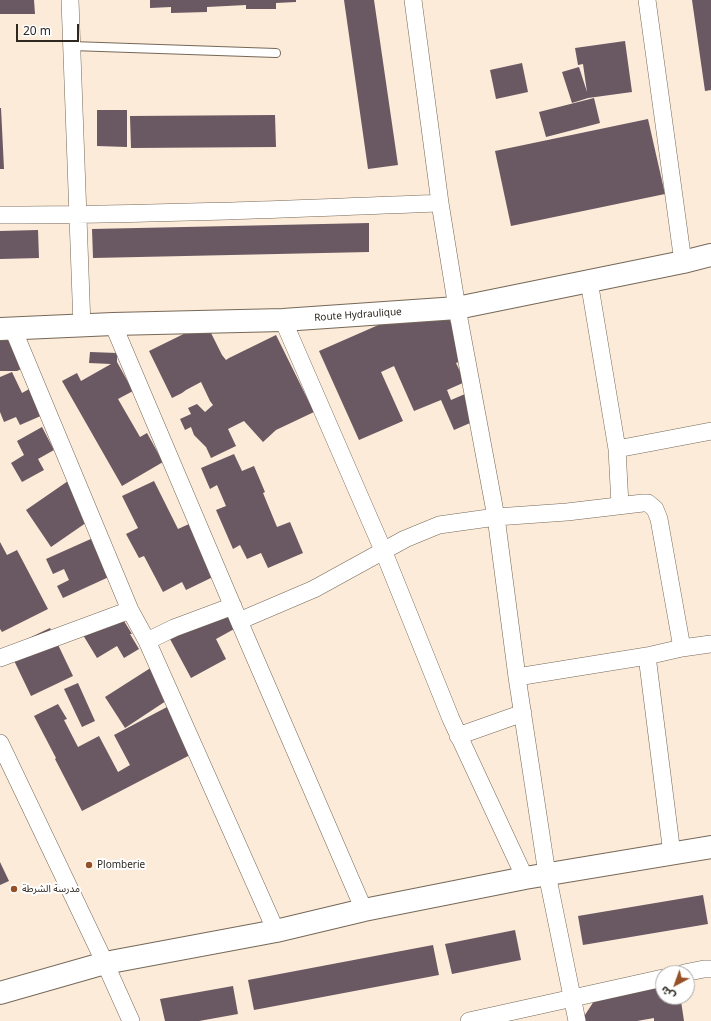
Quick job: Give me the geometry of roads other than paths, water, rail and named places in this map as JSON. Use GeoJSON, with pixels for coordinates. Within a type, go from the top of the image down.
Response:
{"type":"FeatureCollection","features":[{"type":"Feature","properties":{"kind":"street"},"geometry":{"type":"LineString","coordinates":[[70,0],[82,326]]}},
{"type":"Feature","properties":{"kind":"street"},"geometry":{"type":"LineString","coordinates":[[413,0],[440,203],[457,308],[496,517],[517,677],[547,874],[577,1021]]}},
{"type":"Feature","properties":{"kind":"street"},"geometry":{"type":"LineString","coordinates":[[647,0],[683,262]]}},
{"type":"Feature","properties":{"kind":"street"},"geometry":{"type":"LineString","coordinates":[[0,215],[78,215],[259,211],[440,203]]}},
{"type":"Feature","properties":{"kind":"street","name":"Route Hydraulique"},"geometry":{"type":"LineString","coordinates":[[6,329],[113,324],[283,320],[457,308],[711,255]]}},
{"type":"Feature","properties":{"kind":"street"},"geometry":{"type":"LineString","coordinates":[[589,281],[617,449],[620,505]]}},
{"type":"Feature","properties":{"kind":"street"},"geometry":{"type":"LineString","coordinates":[[283,320],[383,550],[450,719],[525,878]]}},
{"type":"Feature","properties":{"kind":"street"},"geometry":{"type":"LineString","coordinates":[[113,324],[364,910]]}},
{"type":"Feature","properties":{"kind":"street"},"geometry":{"type":"LineString","coordinates":[[6,329],[130,610],[147,641],[276,931]]}},
{"type":"Feature","properties":{"kind":"street"},"geometry":{"type":"LineString","coordinates":[[617,449],[711,431]]}},
{"type":"Feature","properties":{"kind":"street"},"geometry":{"type":"LineString","coordinates":[[147,641],[174,628],[236,614],[314,589],[405,538],[440,526],[496,517],[567,512],[648,503],[655,508],[659,519],[682,648]]}},
{"type":"Feature","properties":{"kind":"street"},"geometry":{"type":"LineString","coordinates":[[0,658],[130,610]]}},
{"type":"Feature","properties":{"kind":"street"},"geometry":{"type":"LineString","coordinates":[[517,677],[711,644]]}},
{"type":"Feature","properties":{"kind":"street"},"geometry":{"type":"LineString","coordinates":[[647,656],[672,854]]}},
{"type":"Feature","properties":{"kind":"street"},"geometry":{"type":"LineString","coordinates":[[458,736],[523,713]]}},
{"type":"Feature","properties":{"kind":"street"},"geometry":{"type":"LineString","coordinates":[[0,743],[105,962],[131,1021]]}},
{"type":"Feature","properties":{"kind":"street"},"geometry":{"type":"LineString","coordinates":[[0,993],[105,962],[276,931],[364,910],[525,878],[711,847]]}},
{"type":"Feature","properties":{"kind":"street"},"geometry":{"type":"LineString","coordinates":[[695,971],[711,969]]}},
{"type":"Feature","properties":{"kind":"street"},"geometry":{"type":"LineString","coordinates":[[469,1021],[655,980]]}},
{"type":"Feature","properties":{"kind":"lane"},"geometry":{"type":"LineString","coordinates":[[72,46],[276,53]]}},
{"type":"Feature","properties":{"kind":"place","name":"Plomberie"},"geometry":{"type":"Point","coordinates":[89,865]}},
{"type":"Feature","properties":{"kind":"place","name":"مدرسة الشرطة"},"geometry":{"type":"Point","coordinates":[14,889]}}]}
